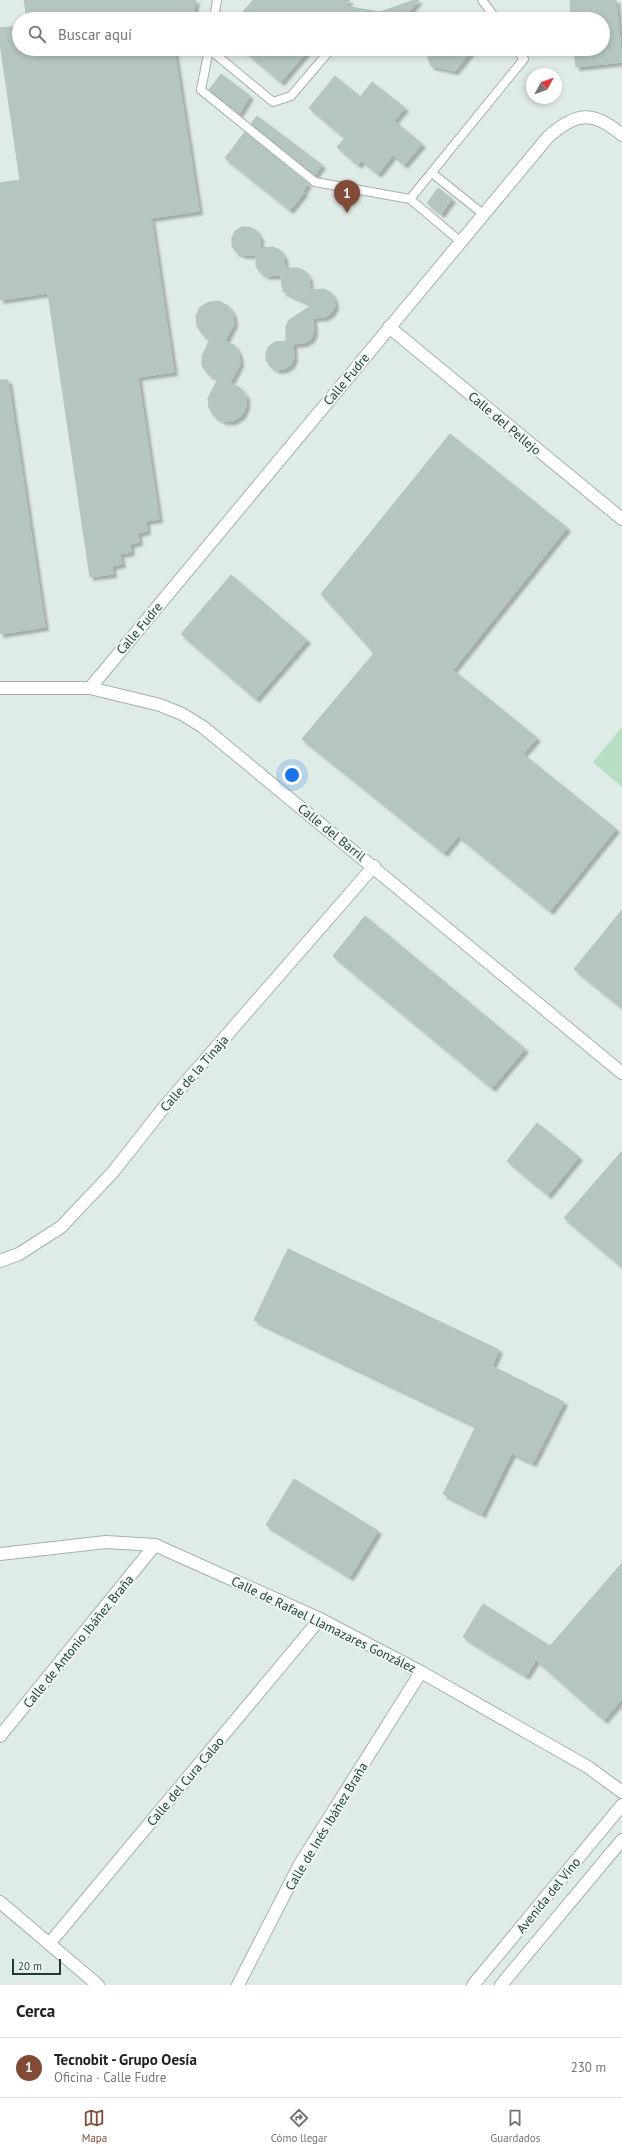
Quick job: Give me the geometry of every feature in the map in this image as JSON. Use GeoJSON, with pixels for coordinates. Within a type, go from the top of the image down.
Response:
{"type":"FeatureCollection","features":[{"type":"Feature","properties":{"kind":"street","name":"Calle Fudre"},"geometry":{"type":"LineString","coordinates":[[90,688],[548,137],[563,124],[579,117],[597,118],[622,135]]}},
{"type":"Feature","properties":{"kind":"street","name":"Calle del Pellejo"},"geometry":{"type":"LineString","coordinates":[[389,327],[622,519]]}},
{"type":"Feature","properties":{"kind":"street","name":"Calle del Barril"},"geometry":{"type":"LineString","coordinates":[[0,688],[90,688],[160,705],[203,726],[374,866],[622,1073]]}},
{"type":"Feature","properties":{"kind":"street","name":"Calle de la Tinaja"},"geometry":{"type":"LineString","coordinates":[[0,1261],[19,1254],[61,1227],[113,1172],[165,1106],[374,866]]}},
{"type":"Feature","properties":{"kind":"street","name":"Calle de Rafael Llamazares González"},"geometry":{"type":"LineString","coordinates":[[0,1554],[106,1542],[155,1545],[320,1619],[421,1672],[588,1767],[622,1792]]}},
{"type":"Feature","properties":{"kind":"street","name":"Calle de Antonio Ibáñez Braña"},"geometry":{"type":"LineString","coordinates":[[0,1736],[155,1545]]}},
{"type":"Feature","properties":{"kind":"street","name":"Calle del Cura Calao"},"geometry":{"type":"LineString","coordinates":[[49,1944],[320,1619]]}},
{"type":"Feature","properties":{"kind":"street","name":"Calle de Inés Ibáñez Braña"},"geometry":{"type":"LineString","coordinates":[[238,1985],[300,1864],[421,1672]]}},
{"type":"Feature","properties":{"kind":"street","name":"Avenida del Vino"},"geometry":{"type":"LineString","coordinates":[[473,1985],[622,1805]]}},
{"type":"Feature","properties":{"kind":"street","name":"Avenida del Vino"},"geometry":{"type":"LineString","coordinates":[[501,1985],[622,1840]]}},
{"type":"Feature","properties":{"kind":"street"},"geometry":{"type":"LineString","coordinates":[[0,1902],[98,1985]]}},
{"type":"Feature","properties":{"kind":"lane"},"geometry":{"type":"LineString","coordinates":[[215,12],[217,0]]}},
{"type":"Feature","properties":{"kind":"lane"},"geometry":{"type":"LineString","coordinates":[[482,0],[491,12]]}},
{"type":"Feature","properties":{"kind":"lane"},"geometry":{"type":"LineString","coordinates":[[208,56],[201,90],[315,182],[410,199],[461,242]]}},
{"type":"Feature","properties":{"kind":"lane"},"geometry":{"type":"LineString","coordinates":[[217,56],[273,102],[291,96],[325,56]]}},
{"type":"Feature","properties":{"kind":"lane"},"geometry":{"type":"LineString","coordinates":[[410,199],[524,59],[522,56]]}},
{"type":"Feature","properties":{"kind":"lane"},"geometry":{"type":"LineString","coordinates":[[432,173],[484,214]]}},
{"type":"Feature","properties":{"kind":"green space"},"geometry":{"type":"Polygon","coordinates":[[[622,727],[622,787],[593,762],[622,727]]]}},
{"type":"Feature","properties":{"kind":"building"},"geometry":{"type":"Polygon","coordinates":[[[24,0],[196,0],[193,12],[26,12],[24,0]]]}},
{"type":"Feature","properties":{"kind":"building"},"geometry":{"type":"Polygon","coordinates":[[[253,0],[350,0],[345,6],[380,12],[243,12],[253,0]]]}},
{"type":"Feature","properties":{"kind":"building"},"geometry":{"type":"Polygon","coordinates":[[[414,0],[419,0],[409,12],[380,12],[414,0]]]}},
{"type":"Feature","properties":{"kind":"building"},"geometry":{"type":"Polygon","coordinates":[[[570,0],[616,0],[622,62],[576,67],[575,56],[610,56],[610,12],[571,12],[570,0]]]}},
{"type":"Feature","properties":{"kind":"building"},"geometry":{"type":"Polygon","coordinates":[[[12,27],[12,56],[175,56],[199,211],[151,218],[174,372],[138,377],[159,519],[146,521],[147,531],[138,533],[139,542],[130,544],[131,552],[120,554],[122,564],[112,566],[113,574],[90,577],[48,293],[0,300],[0,183],[20,180],[0,43],[0,28],[12,27]]]}},
{"type":"Feature","properties":{"kind":"building"},"geometry":{"type":"Polygon","coordinates":[[[250,56],[303,56],[281,82],[250,56]]]}},
{"type":"Feature","properties":{"kind":"building"},"geometry":{"type":"Polygon","coordinates":[[[427,56],[467,56],[455,71],[431,66],[427,56]]]}},
{"type":"Feature","properties":{"kind":"building"},"geometry":{"type":"Polygon","coordinates":[[[221,74],[250,96],[239,114],[209,90],[221,74]]]}},
{"type":"Feature","properties":{"kind":"building"},"geometry":{"type":"Polygon","coordinates":[[[335,76],[360,97],[372,82],[405,108],[394,121],[422,144],[404,165],[393,155],[378,174],[362,161],[358,165],[337,147],[345,138],[309,108],[335,76]]]}},
{"type":"Feature","properties":{"kind":"building"},"geometry":{"type":"Polygon","coordinates":[[[257,116],[322,165],[315,175],[251,124],[257,116]]]}},
{"type":"Feature","properties":{"kind":"building"},"geometry":{"type":"Polygon","coordinates":[[[245,132],[308,184],[303,191],[304,193],[290,210],[225,158],[245,132]]]}},
{"type":"Feature","properties":{"kind":"building"},"geometry":{"type":"Polygon","coordinates":[[[438,188],[452,199],[441,214],[427,203],[438,188]]]}},
{"type":"Feature","properties":{"kind":"building"},"geometry":{"type":"Polygon","coordinates":[[[242,227],[249,227],[256,230],[260,237],[260,248],[273,247],[280,250],[284,257],[285,268],[298,268],[305,271],[309,278],[310,290],[324,289],[330,292],[334,299],[335,306],[331,313],[325,317],[313,318],[314,332],[311,339],[304,343],[293,344],[294,358],[291,365],[284,369],[277,370],[270,366],[266,360],[266,352],[269,346],[275,342],[286,341],[286,326],[289,320],[312,305],[282,291],[284,291],[282,287],[281,275],[267,276],[260,272],[256,266],[256,255],[243,255],[236,252],[232,246],[232,238],[235,231],[242,227]]]}},
{"type":"Feature","properties":{"kind":"building"},"geometry":{"type":"Polygon","coordinates":[[[219,301],[228,306],[233,314],[234,324],[225,341],[234,345],[239,354],[240,364],[230,383],[240,388],[246,396],[246,406],[242,415],[233,421],[223,421],[214,416],[209,408],[208,398],[218,379],[208,374],[202,366],[202,356],[210,339],[202,334],[197,326],[196,316],[200,307],[209,302],[219,301]]]}},
{"type":"Feature","properties":{"kind":"building"},"geometry":{"type":"Polygon","coordinates":[[[0,380],[8,380],[45,627],[0,634],[0,380]]]}},
{"type":"Feature","properties":{"kind":"building"},"geometry":{"type":"Polygon","coordinates":[[[450,434],[567,528],[453,670],[537,738],[523,754],[616,829],[550,911],[458,836],[444,853],[302,739],[374,653],[321,594],[450,434]]]}},
{"type":"Feature","properties":{"kind":"building"},"geometry":{"type":"Polygon","coordinates":[[[231,575],[307,640],[256,699],[181,634],[231,575]]]}},
{"type":"Feature","properties":{"kind":"building"},"geometry":{"type":"Polygon","coordinates":[[[622,910],[622,1008],[574,969],[622,910]]]}},
{"type":"Feature","properties":{"kind":"building"},"geometry":{"type":"Polygon","coordinates":[[[365,916],[525,1049],[492,1088],[333,956],[365,916]]]}},
{"type":"Feature","properties":{"kind":"building"},"geometry":{"type":"Polygon","coordinates":[[[537,1123],[579,1157],[548,1195],[507,1161],[537,1123]]]}},
{"type":"Feature","properties":{"kind":"building"},"geometry":{"type":"Polygon","coordinates":[[[622,1151],[622,1267],[564,1218],[622,1151]]]}},
{"type":"Feature","properties":{"kind":"building"},"geometry":{"type":"Polygon","coordinates":[[[288,1249],[499,1350],[492,1366],[564,1402],[533,1463],[512,1453],[482,1514],[443,1494],[476,1426],[254,1320],[288,1249]]]}},
{"type":"Feature","properties":{"kind":"building"},"geometry":{"type":"Polygon","coordinates":[[[294,1479],[378,1531],[350,1577],[266,1525],[294,1479]]]}},
{"type":"Feature","properties":{"kind":"building"},"geometry":{"type":"Polygon","coordinates":[[[622,1563],[622,1699],[604,1720],[536,1660],[526,1676],[463,1637],[483,1604],[550,1646],[622,1563]]]}},
{"type":"Feature","properties":{"kind":"place","name":"Tecnobit - Grupo Oesía"},"geometry":{"type":"Point","coordinates":[347,213]}}]}
